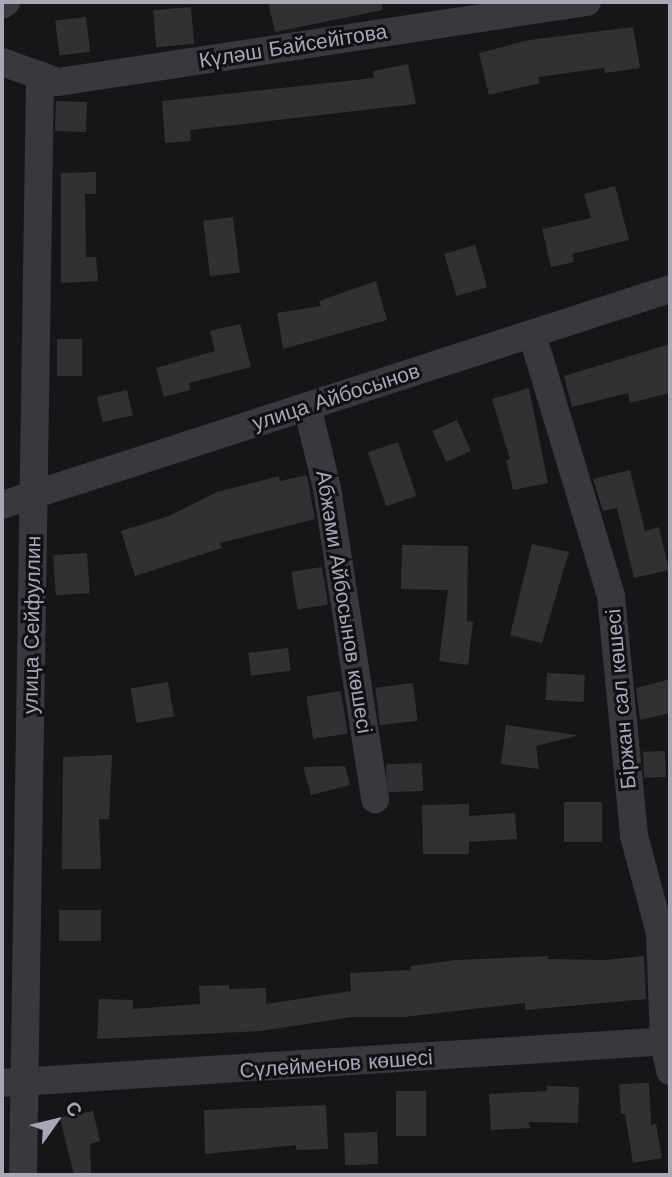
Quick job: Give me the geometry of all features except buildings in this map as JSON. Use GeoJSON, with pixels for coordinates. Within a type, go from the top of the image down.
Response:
{"type":"FeatureCollection","features":[{"type":"Feature","properties":{"kind":"street"},"geometry":{"type":"LineString","coordinates":[[2,5],[6,2]]}},
{"type":"Feature","properties":{"kind":"street","name":"Күләш Байсейітова"},"geometry":{"type":"LineString","coordinates":[[2,62],[58,82],[587,2]]}},
{"type":"Feature","properties":{"kind":"street","name":"улица Сейфуллин"},"geometry":{"type":"LineString","coordinates":[[23,1175],[13,1084],[34,494],[40,75]]}},
{"type":"Feature","properties":{"kind":"street","name":"улица Айбосынов"},"geometry":{"type":"LineString","coordinates":[[2,505],[670,289]]}},
{"type":"Feature","properties":{"kind":"street","name":"Біржан сал көшесі"},"geometry":{"type":"LineString","coordinates":[[532,334],[611,596],[634,836],[660,933],[670,1071]]}},
{"type":"Feature","properties":{"kind":"street","name":"Абжәми Айбосынов көшесі"},"geometry":{"type":"LineString","coordinates":[[307,406],[327,488],[375,799]]}},
{"type":"Feature","properties":{"kind":"street","name":"Сүлейменов көшесі"},"geometry":{"type":"LineString","coordinates":[[13,1084],[667,1041]]}}]}
